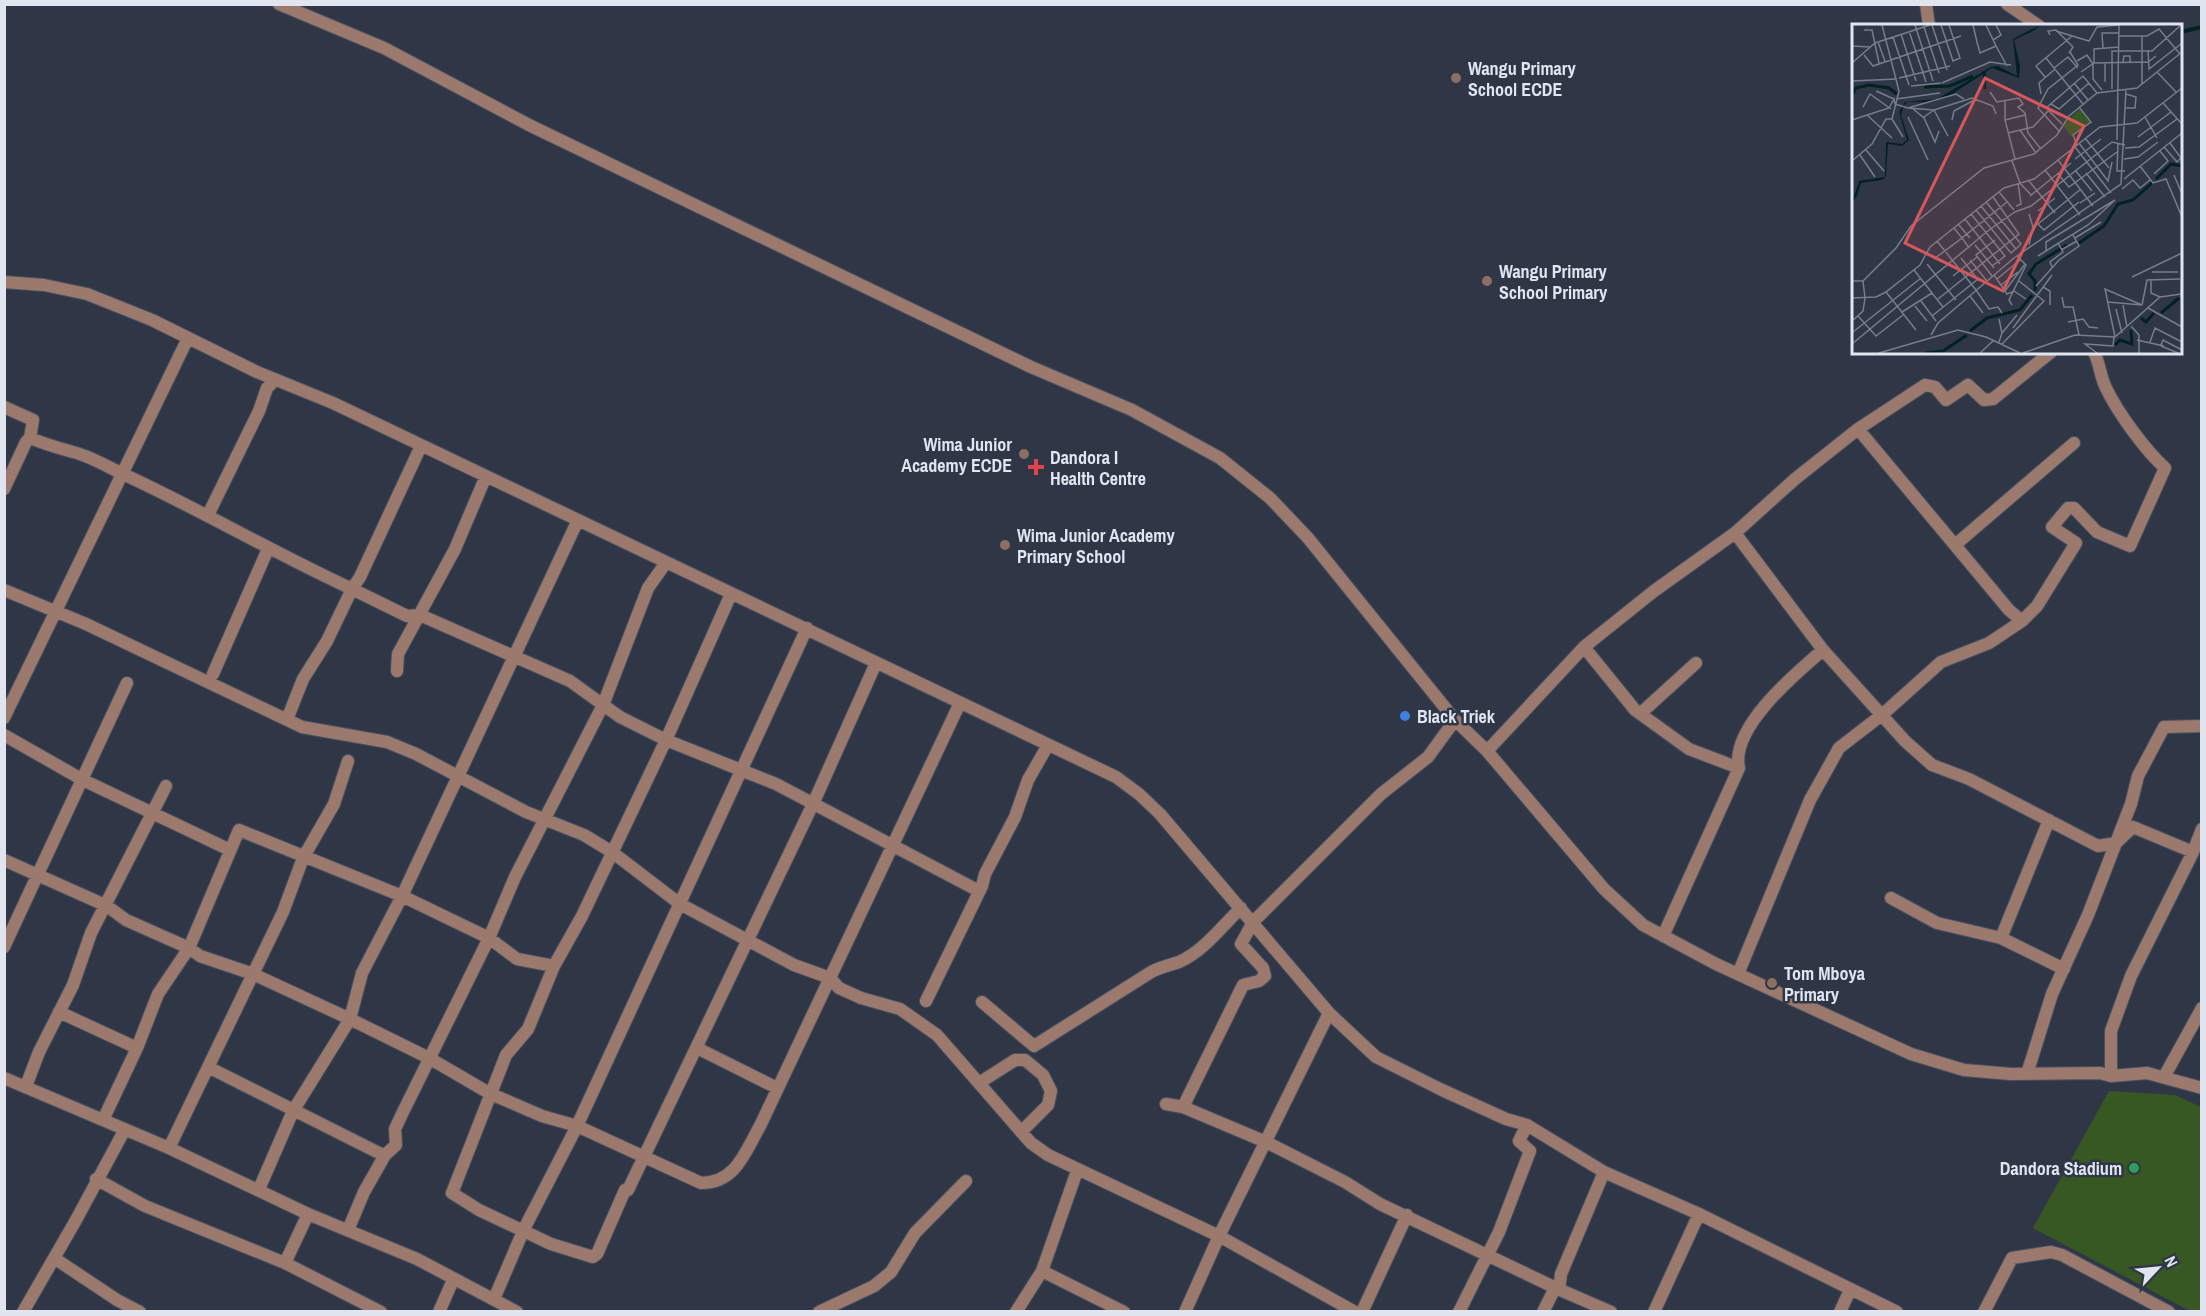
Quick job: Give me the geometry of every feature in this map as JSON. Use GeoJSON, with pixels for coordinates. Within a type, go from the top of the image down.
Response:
{"type":"FeatureCollection","features":[{"type":"Feature","properties":{"kind":"street"},"geometry":{"type":"LineString","coordinates":[[279,4],[384,48],[550,136],[1031,368],[1132,410],[1220,458],[1270,498],[1308,538],[1455,720],[1487,751],[1604,889],[1643,926],[1738,974],[1911,1054],[1964,1070],[2027,1074],[2100,1073],[2111,1076],[2146,1073],[2202,1088]]}},
{"type":"Feature","properties":{"kind":"street"},"geometry":{"type":"LineString","coordinates":[[2007,4],[2036,24]]}},
{"type":"Feature","properties":{"kind":"street"},"geometry":{"type":"LineString","coordinates":[[1926,6],[1929,24]]}},
{"type":"Feature","properties":{"kind":"street"},"geometry":{"type":"LineString","coordinates":[[4,282],[44,285],[87,294],[188,338],[275,380],[333,403],[665,564],[807,628],[1116,777],[1139,794],[1253,921],[1329,1013],[1376,1057],[1506,1119],[1527,1125],[1604,1172],[1700,1214],[1850,1290],[1897,1311]]}},
{"type":"Feature","properties":{"kind":"street"},"geometry":{"type":"LineString","coordinates":[[4,718],[188,338]]}},
{"type":"Feature","properties":{"kind":"street"},"geometry":{"type":"LineString","coordinates":[[1487,751],[1584,647],[1654,591],[1735,533],[1795,479],[1858,429],[1925,385],[1935,387],[1946,400],[1968,385],[1984,400],[1993,399],[2049,354]]}},
{"type":"Feature","properties":{"kind":"street"},"geometry":{"type":"LineString","coordinates":[[1738,974],[1810,800],[1839,748],[1883,714],[1941,662],[1989,643],[2022,621],[2037,606],[2076,543],[2052,527],[2068,508],[2074,508],[2097,532],[2130,546],[2165,468],[2156,460],[2117,407],[2100,374],[2101,356]]}},
{"type":"Feature","properties":{"kind":"street"},"geometry":{"type":"LineString","coordinates":[[208,515],[259,411],[267,388],[275,380]]}},
{"type":"Feature","properties":{"kind":"street"},"geometry":{"type":"LineString","coordinates":[[4,407],[33,420],[30,438],[4,489]]}},
{"type":"Feature","properties":{"kind":"street"},"geometry":{"type":"LineString","coordinates":[[1858,429],[2009,610],[2022,621]]}},
{"type":"Feature","properties":{"kind":"street"},"geometry":{"type":"LineString","coordinates":[[30,438],[55,449],[75,452],[122,473],[208,515],[268,549],[407,616],[420,615],[570,681],[620,717],[666,740],[776,784],[980,891]]}},
{"type":"Feature","properties":{"kind":"street"},"geometry":{"type":"LineString","coordinates":[[1955,545],[2074,443]]}},
{"type":"Feature","properties":{"kind":"street"},"geometry":{"type":"LineString","coordinates":[[288,717],[303,679],[327,641],[360,577],[421,446]]}},
{"type":"Feature","properties":{"kind":"street"},"geometry":{"type":"LineString","coordinates":[[397,671],[398,654],[455,549],[486,476]]}},
{"type":"Feature","properties":{"kind":"street"},"geometry":{"type":"LineString","coordinates":[[259,1189],[293,1112],[350,1019],[362,973],[402,896],[578,520]]}},
{"type":"Feature","properties":{"kind":"street"},"geometry":{"type":"LineString","coordinates":[[1735,533],[1823,650],[1905,741],[1932,765],[1969,779],[2098,846],[2116,843],[2133,827],[2193,852]]}},
{"type":"Feature","properties":{"kind":"street"},"geometry":{"type":"LineString","coordinates":[[213,674],[268,549]]}},
{"type":"Feature","properties":{"kind":"street"},"geometry":{"type":"LineString","coordinates":[[348,1230],[364,1192],[386,1155],[396,1144],[395,1129],[489,938],[515,877],[603,705],[648,588],[665,564]]}},
{"type":"Feature","properties":{"kind":"street"},"geometry":{"type":"LineString","coordinates":[[4,590],[96,629],[302,727],[387,742],[458,775],[545,820],[584,835],[612,852],[680,904],[794,964],[830,978],[839,988],[861,999],[900,1009],[919,1021],[937,1035],[1021,1132],[1048,1155],[1077,1171],[1219,1236],[1355,1311]]}},
{"type":"Feature","properties":{"kind":"street"},"geometry":{"type":"LineString","coordinates":[[731,594],[666,740],[582,916],[554,966],[528,1029],[506,1055],[489,1093],[452,1193],[479,1210],[524,1229],[551,1244],[595,1256],[813,804],[876,663]]}},
{"type":"Feature","properties":{"kind":"street"},"geometry":{"type":"LineString","coordinates":[[494,1299],[524,1229],[578,1126],[807,628]]}},
{"type":"Feature","properties":{"kind":"street"},"geometry":{"type":"LineString","coordinates":[[1584,647],[1635,710],[1689,749],[1739,768]]}},
{"type":"Feature","properties":{"kind":"street"},"geometry":{"type":"LineString","coordinates":[[1663,936],[1739,768],[1736,757],[1761,708],[1823,650]]}},
{"type":"Feature","properties":{"kind":"street"},"geometry":{"type":"LineString","coordinates":[[1641,713],[1696,663]]}},
{"type":"Feature","properties":{"kind":"street"},"geometry":{"type":"LineString","coordinates":[[4,947],[127,683]]}},
{"type":"Feature","properties":{"kind":"street"},"geometry":{"type":"LineString","coordinates":[[4,860],[107,906],[126,920],[189,948],[200,956],[253,974],[350,1019],[429,1058],[489,1093],[542,1116],[578,1126],[643,1159],[701,1183],[720,1181],[736,1168],[777,1088],[960,703]]}},
{"type":"Feature","properties":{"kind":"street"},"geometry":{"type":"LineString","coordinates":[[1183,1107],[1243,984],[1258,981],[1265,976],[1263,968],[1241,944],[1253,921],[1381,794],[1428,757],[1455,720]]}},
{"type":"Feature","properties":{"kind":"street"},"geometry":{"type":"LineString","coordinates":[[2027,1074],[2052,994],[2116,843],[2131,804],[2138,776],[2164,727],[2202,726]]}},
{"type":"Feature","properties":{"kind":"street"},"geometry":{"type":"LineString","coordinates":[[4,735],[83,780],[230,850]]}},
{"type":"Feature","properties":{"kind":"street"},"geometry":{"type":"LineString","coordinates":[[926,1000],[980,891],[985,874],[1015,818],[1028,780],[1048,745]]}},
{"type":"Feature","properties":{"kind":"street"},"geometry":{"type":"LineString","coordinates":[[169,1149],[210,1068],[283,912],[303,858],[334,804],[348,761]]}},
{"type":"Feature","properties":{"kind":"street"},"geometry":{"type":"LineString","coordinates":[[26,1086],[73,985],[91,933],[107,906],[150,813],[166,786]]}},
{"type":"Feature","properties":{"kind":"street"},"geometry":{"type":"LineString","coordinates":[[2001,938],[2049,820]]}},
{"type":"Feature","properties":{"kind":"street"},"geometry":{"type":"LineString","coordinates":[[2111,1076],[2110,1031],[2131,976],[2193,852],[2202,829]]}},
{"type":"Feature","properties":{"kind":"street"},"geometry":{"type":"LineString","coordinates":[[103,1120],[137,1048],[158,994],[189,948],[239,830],[303,858],[402,896],[489,938],[517,959],[554,966]]}},
{"type":"Feature","properties":{"kind":"street"},"geometry":{"type":"LineString","coordinates":[[1891,898],[1937,923],[2001,938],[2064,969]]}},
{"type":"Feature","properties":{"kind":"street"},"geometry":{"type":"LineString","coordinates":[[982,1002],[1034,1046],[1161,966],[1180,962],[1201,947],[1241,908]]}},
{"type":"Feature","properties":{"kind":"street"},"geometry":{"type":"LineString","coordinates":[[2164,1077],[2202,1008]]}},
{"type":"Feature","properties":{"kind":"street"},"geometry":{"type":"LineString","coordinates":[[59,1012],[137,1048]]}},
{"type":"Feature","properties":{"kind":"street"},"geometry":{"type":"LineString","coordinates":[[1185,1311],[1219,1236],[1329,1013]]}},
{"type":"Feature","properties":{"kind":"street"},"geometry":{"type":"LineString","coordinates":[[697,1048],[777,1088]]}},
{"type":"Feature","properties":{"kind":"street"},"geometry":{"type":"LineString","coordinates":[[980,1083],[1015,1060],[1025,1060],[1043,1075],[1051,1091],[1048,1105],[1021,1132]]}},
{"type":"Feature","properties":{"kind":"street"},"geometry":{"type":"LineString","coordinates":[[210,1068],[293,1112],[386,1155]]}},
{"type":"Feature","properties":{"kind":"street"},"geometry":{"type":"LineString","coordinates":[[4,1078],[259,1189],[308,1214],[417,1259],[453,1280],[517,1311]]}},
{"type":"Feature","properties":{"kind":"street"},"geometry":{"type":"LineString","coordinates":[[1166,1104],[1183,1107],[1266,1142],[1345,1182],[1380,1204],[1407,1215],[1485,1256],[1611,1311]]}},
{"type":"Feature","properties":{"kind":"street"},"geometry":{"type":"LineString","coordinates":[[1459,1311],[1499,1232],[1530,1151],[1519,1141],[1527,1125]]}},
{"type":"Feature","properties":{"kind":"street"},"geometry":{"type":"LineString","coordinates":[[23,1311],[124,1131]]}},
{"type":"Feature","properties":{"kind":"street"},"geometry":{"type":"LineString","coordinates":[[1017,1311],[1042,1271],[1077,1171]]}},
{"type":"Feature","properties":{"kind":"street"},"geometry":{"type":"LineString","coordinates":[[1543,1311],[1557,1289],[1561,1274],[1604,1172]]}},
{"type":"Feature","properties":{"kind":"street"},"geometry":{"type":"LineString","coordinates":[[96,1179],[188,1226],[285,1263],[381,1311]]}},
{"type":"Feature","properties":{"kind":"street"},"geometry":{"type":"LineString","coordinates":[[819,1311],[874,1286],[891,1272],[915,1233],[966,1181]]}},
{"type":"Feature","properties":{"kind":"street"},"geometry":{"type":"LineString","coordinates":[[285,1263],[308,1214]]}},
{"type":"Feature","properties":{"kind":"street"},"geometry":{"type":"LineString","coordinates":[[1653,1311],[1700,1214]]}},
{"type":"Feature","properties":{"kind":"street"},"geometry":{"type":"LineString","coordinates":[[1362,1311],[1407,1215]]}},
{"type":"Feature","properties":{"kind":"street"},"geometry":{"type":"LineString","coordinates":[[1984,1311],[2012,1258],[2051,1252],[2169,1311]]}},
{"type":"Feature","properties":{"kind":"street"},"geometry":{"type":"LineString","coordinates":[[54,1258],[117,1300],[140,1311]]}},
{"type":"Feature","properties":{"kind":"street"},"geometry":{"type":"LineString","coordinates":[[1042,1271],[1124,1311]]}},
{"type":"Feature","properties":{"kind":"street"},"geometry":{"type":"LineString","coordinates":[[439,1311],[453,1280]]}},
{"type":"Feature","properties":{"kind":"street"},"geometry":{"type":"LineString","coordinates":[[1840,1311],[1850,1290]]}},
{"type":"Feature","properties":{"kind":"green space","name":"Dandora Stadium"},"geometry":{"type":"Polygon","coordinates":[[[2109,1091],[2175,1095],[2201,1107],[2201,1311],[2190,1311],[2033,1228],[2109,1091]]]}},
{"type":"Feature","properties":{"kind":"waterway"},"geometry":{"type":"LineString","coordinates":[[2182,32],[2202,27]]}},
{"type":"Feature","properties":{"kind":"place","name":"Wangu Primary School ECDE"},"geometry":{"type":"Point","coordinates":[1456,78]}},
{"type":"Feature","properties":{"kind":"place","name":"Wangu Primary School Primary"},"geometry":{"type":"Point","coordinates":[1487,281]}},
{"type":"Feature","properties":{"kind":"place","name":"Wima Junior Academy ECDE"},"geometry":{"type":"Point","coordinates":[1024,454]}},
{"type":"Feature","properties":{"kind":"place","name":"Dandora I Health Centre"},"geometry":{"type":"Point","coordinates":[1036,467]}},
{"type":"Feature","properties":{"kind":"place","name":"Wima Junior Academy Primary School"},"geometry":{"type":"Point","coordinates":[1005,545]}},
{"type":"Feature","properties":{"kind":"place","name":"Black Triek"},"geometry":{"type":"Point","coordinates":[1405,716]}},
{"type":"Feature","properties":{"kind":"place","name":"Tom Mboya Primary"},"geometry":{"type":"Point","coordinates":[1772,983]}},
{"type":"Feature","properties":{"kind":"place","name":"Dandora Stadium"},"geometry":{"type":"Point","coordinates":[2134,1168]}}]}
